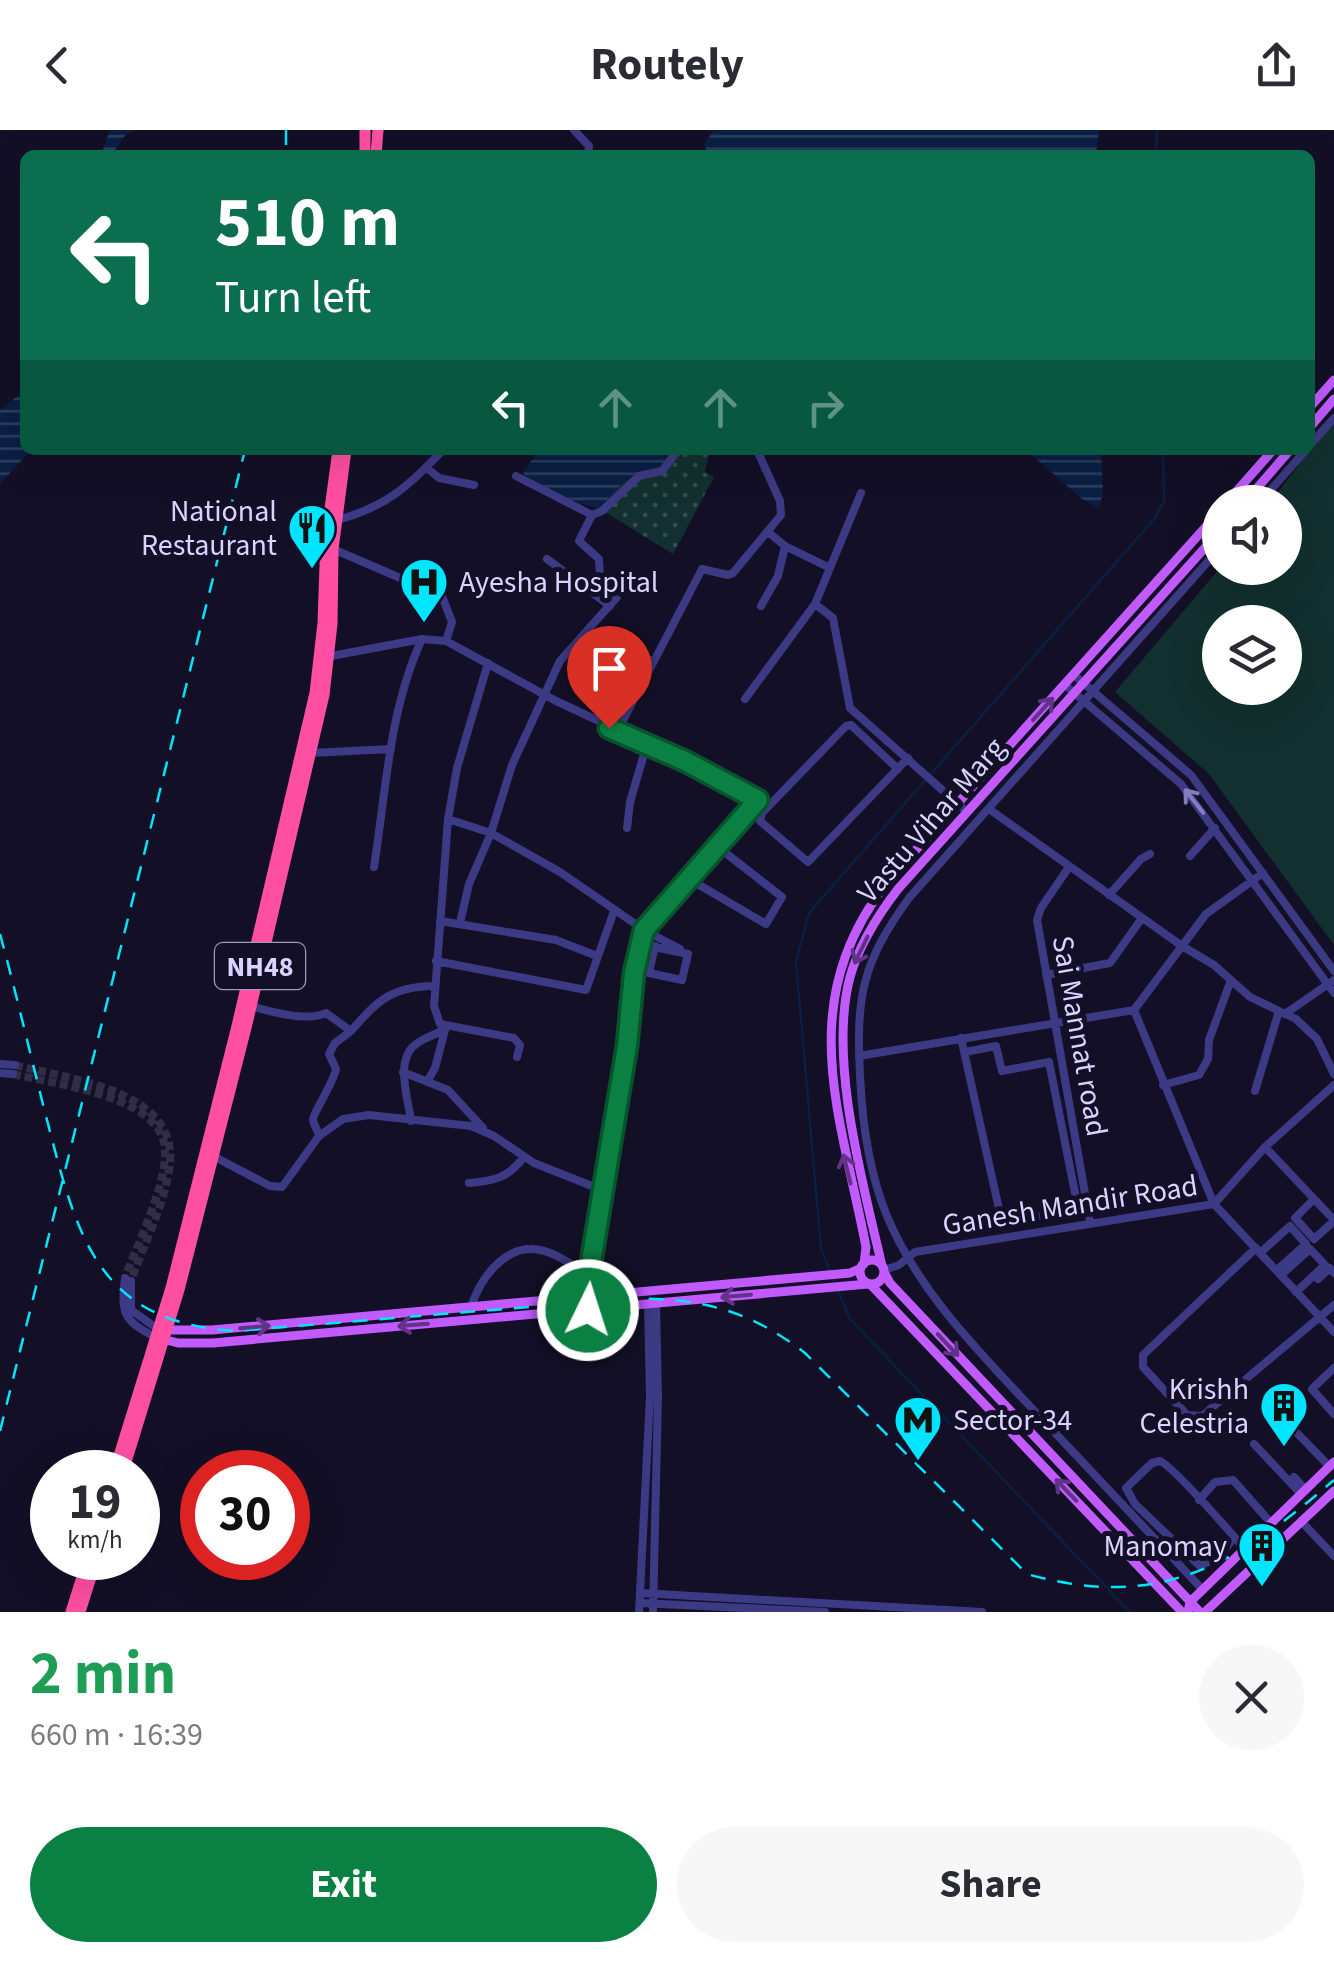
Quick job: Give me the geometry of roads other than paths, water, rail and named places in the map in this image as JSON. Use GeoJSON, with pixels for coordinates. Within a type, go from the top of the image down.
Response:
{"type":"FeatureCollection","features":[{"type":"Feature","properties":{"kind":"highway","name":"NH48"},"geometry":{"type":"LineString","coordinates":[[121,1450],[161,1334],[326,657],[338,455]]}},
{"type":"Feature","properties":{"kind":"highway","name":"NH48"},"geometry":{"type":"LineString","coordinates":[[129,1450],[213,1156],[310,753],[326,657],[332,521],[345,455]]}},
{"type":"Feature","properties":{"kind":"highway"},"geometry":{"type":"LineString","coordinates":[[71,1612],[81,1580]]}},
{"type":"Feature","properties":{"kind":"highway"},"geometry":{"type":"LineString","coordinates":[[80,1612],[90,1580]]}},
{"type":"Feature","properties":{"kind":"main road"},"geometry":{"type":"LineString","coordinates":[[1315,401],[1334,380]]}},
{"type":"Feature","properties":{"kind":"main road"},"geometry":{"type":"LineString","coordinates":[[1315,421],[1334,400]]}},
{"type":"Feature","properties":{"kind":"main road"},"geometry":{"type":"LineString","coordinates":[[1242,485],[1269,455]]}},
{"type":"Feature","properties":{"kind":"main road"},"geometry":{"type":"LineString","coordinates":[[1260,485],[1286,455]]}},
{"type":"Feature","properties":{"kind":"main road"},"geometry":{"type":"LineString","coordinates":[[1202,531],[875,898],[846,949],[835,986],[831,1022],[838,1127],[865,1240],[861,1277],[1186,1609],[1202,1612],[1215,1602],[1334,1491]]}},
{"type":"Feature","properties":{"kind":"main road","name":"Vastu Vihar Marg"},"geometry":{"type":"LineString","coordinates":[[884,1269],[852,1125],[844,1038],[848,988],[858,955],[886,905],[1202,551]]}},
{"type":"Feature","properties":{"kind":"main road"},"geometry":{"type":"LineString","coordinates":[[161,1334],[832,1275],[875,1260],[890,1283],[1186,1609]]}},
{"type":"Feature","properties":{"kind":"main road"},"geometry":{"type":"LineString","coordinates":[[161,1334],[213,1344],[869,1284],[881,1281],[884,1269]]}},
{"type":"Feature","properties":{"kind":"main road"},"geometry":{"type":"LineString","coordinates":[[1186,1609],[1332,1465]]}},
{"type":"Feature","properties":{"kind":"street"},"geometry":{"type":"LineString","coordinates":[[574,130],[590,146],[589,150]]}},
{"type":"Feature","properties":{"kind":"street"},"geometry":{"type":"LineString","coordinates":[[1315,440],[1334,418]]}},
{"type":"Feature","properties":{"kind":"street"},"geometry":{"type":"LineString","coordinates":[[332,521],[396,496],[439,455]]}},
{"type":"Feature","properties":{"kind":"street"},"geometry":{"type":"LineString","coordinates":[[516,476],[592,515],[602,512],[639,476],[662,471],[674,455]]}},
{"type":"Feature","properties":{"kind":"street"},"geometry":{"type":"LineString","coordinates":[[617,732],[702,569],[728,576],[733,573],[781,515],[783,507],[759,455]]}},
{"type":"Feature","properties":{"kind":"street"},"geometry":{"type":"LineString","coordinates":[[1275,485],[1302,455]]}},
{"type":"Feature","properties":{"kind":"street"},"geometry":{"type":"LineString","coordinates":[[427,468],[439,478],[474,486]]}},
{"type":"Feature","properties":{"kind":"street"},"geometry":{"type":"LineString","coordinates":[[745,700],[815,604],[861,494]]}},
{"type":"Feature","properties":{"kind":"street"},"geometry":{"type":"LineString","coordinates":[[460,923],[469,884],[491,834],[512,765],[568,648],[617,597],[614,588],[600,576],[599,559],[579,540],[592,515]]}},
{"type":"Feature","properties":{"kind":"street"},"geometry":{"type":"LineString","coordinates":[[768,532],[785,546],[830,568]]}},
{"type":"Feature","properties":{"kind":"street"},"geometry":{"type":"LineString","coordinates":[[761,606],[778,576],[785,546]]}},
{"type":"Feature","properties":{"kind":"street"},"geometry":{"type":"LineString","coordinates":[[333,549],[442,596],[452,622],[446,641]]}},
{"type":"Feature","properties":{"kind":"street"},"geometry":{"type":"LineString","coordinates":[[547,558],[610,606]]}},
{"type":"Feature","properties":{"kind":"street"},"geometry":{"type":"LineString","coordinates":[[1202,568],[909,898],[876,948],[861,991],[859,1056],[861,1099],[876,1181],[886,1215],[908,1258],[954,1326],[1203,1590]]}},
{"type":"Feature","properties":{"kind":"street"},"geometry":{"type":"LineString","coordinates":[[815,604],[833,618],[850,708],[967,812]]}},
{"type":"Feature","properties":{"kind":"street"},"geometry":{"type":"LineString","coordinates":[[326,657],[422,639],[446,641],[546,696],[758,800],[721,850],[644,930],[586,1297],[588,1310]]}},
{"type":"Feature","properties":{"kind":"street"},"geometry":{"type":"LineString","coordinates":[[374,867],[404,681],[422,639]]}},
{"type":"Feature","properties":{"kind":"street"},"geometry":{"type":"LineString","coordinates":[[624,647],[652,661]]}},
{"type":"Feature","properties":{"kind":"street"},"geometry":{"type":"LineString","coordinates":[[488,663],[457,768],[448,818],[433,986],[437,1021],[447,1027],[514,1038],[520,1045],[518,1057]]}},
{"type":"Feature","properties":{"kind":"street"},"geometry":{"type":"LineString","coordinates":[[1074,675],[1191,775],[1334,971]]}},
{"type":"Feature","properties":{"kind":"street"},"geometry":{"type":"LineString","coordinates":[[1065,685],[1175,778],[1331,982],[1334,993]]}},
{"type":"Feature","properties":{"kind":"street"},"geometry":{"type":"LineString","coordinates":[[898,769],[851,726],[846,726],[762,813],[760,821],[808,862],[898,769],[908,758]]}},
{"type":"Feature","properties":{"kind":"street"},"geometry":{"type":"LineString","coordinates":[[626,828],[647,744]]}},
{"type":"Feature","properties":{"kind":"street"},"geometry":{"type":"LineString","coordinates":[[310,753],[391,748]]}},
{"type":"Feature","properties":{"kind":"street"},"geometry":{"type":"LineString","coordinates":[[989,808],[1182,946],[1204,957],[1250,998],[1296,1019],[1317,1039],[1334,1074]]}},
{"type":"Feature","properties":{"kind":"street"},"geometry":{"type":"LineString","coordinates":[[448,818],[491,834],[560,872],[614,911],[680,949]]}},
{"type":"Feature","properties":{"kind":"street"},"geometry":{"type":"LineString","coordinates":[[1190,856],[1215,828]]}},
{"type":"Feature","properties":{"kind":"street"},"geometry":{"type":"LineString","coordinates":[[692,881],[766,924],[782,897],[721,850]]}},
{"type":"Feature","properties":{"kind":"street"},"geometry":{"type":"LineString","coordinates":[[1109,895],[1141,858],[1150,854]]}},
{"type":"Feature","properties":{"kind":"street","name":"Sai Mannat road"},"geometry":{"type":"LineString","coordinates":[[1068,866],[1038,913],[1090,1222]]}},
{"type":"Feature","properties":{"kind":"street"},"geometry":{"type":"LineString","coordinates":[[859,1056],[1134,1010],[1215,906],[1263,873]]}},
{"type":"Feature","properties":{"kind":"street"},"geometry":{"type":"LineString","coordinates":[[436,961],[584,991],[614,911]]}},
{"type":"Feature","properties":{"kind":"street"},"geometry":{"type":"LineString","coordinates":[[1279,917],[1290,911]]}},
{"type":"Feature","properties":{"kind":"street"},"geometry":{"type":"LineString","coordinates":[[1046,976],[1110,962],[1142,918]]}},
{"type":"Feature","properties":{"kind":"street"},"geometry":{"type":"LineString","coordinates":[[440,920],[556,940],[597,956]]}},
{"type":"Feature","properties":{"kind":"street"},"geometry":{"type":"LineString","coordinates":[[635,970],[682,980],[688,954],[640,944]]}},
{"type":"Feature","properties":{"kind":"street"},"geometry":{"type":"LineString","coordinates":[[649,972],[655,946]]}},
{"type":"Feature","properties":{"kind":"street"},"geometry":{"type":"LineString","coordinates":[[1163,1085],[1198,1075],[1208,1059],[1209,1040],[1231,980]]}},
{"type":"Feature","properties":{"kind":"street"},"geometry":{"type":"LineString","coordinates":[[1255,1091],[1282,1013],[1331,982]]}},
{"type":"Feature","properties":{"kind":"street"},"geometry":{"type":"LineString","coordinates":[[318,1136],[312,1120],[336,1069],[328,1054],[335,1042],[403,987],[433,986]]}},
{"type":"Feature","properties":{"kind":"street"},"geometry":{"type":"LineString","coordinates":[[251,1006],[318,1016],[326,1013],[351,1030]]}},
{"type":"Feature","properties":{"kind":"street"},"geometry":{"type":"LineString","coordinates":[[1134,1010],[1214,1204],[1264,1147],[1334,1085]]}},
{"type":"Feature","properties":{"kind":"street"},"geometry":{"type":"LineString","coordinates":[[412,1121],[404,1072],[409,1051],[447,1027]]}},
{"type":"Feature","properties":{"kind":"street"},"geometry":{"type":"LineString","coordinates":[[427,1082],[447,1027]]}},
{"type":"Feature","properties":{"kind":"street"},"geometry":{"type":"LineString","coordinates":[[962,1038],[1005,1237]]}},
{"type":"Feature","properties":{"kind":"street"},"geometry":{"type":"LineString","coordinates":[[964,1052],[996,1046],[1002,1071],[1049,1062],[1078,1208],[1002,1224]]}},
{"type":"Feature","properties":{"kind":"street"},"geometry":{"type":"LineString","coordinates":[[0,1064],[14,1069],[0,1073]]}},
{"type":"Feature","properties":{"kind":"street"},"geometry":{"type":"LineString","coordinates":[[404,1072],[448,1090],[486,1132]]}},
{"type":"Feature","properties":{"kind":"street"},"geometry":{"type":"LineString","coordinates":[[213,1156],[270,1186],[282,1187],[318,1136],[343,1119],[369,1115],[471,1126],[524,1157],[602,1190]]}},
{"type":"Feature","properties":{"kind":"street"},"geometry":{"type":"LineString","coordinates":[[1264,1147],[1314,1199],[1334,1220],[1314,1239],[1295,1218],[1314,1199]]}},
{"type":"Feature","properties":{"kind":"street"},"geometry":{"type":"LineString","coordinates":[[469,1184],[498,1180],[514,1171],[524,1157]]}},
{"type":"Feature","properties":{"kind":"street","name":"Ganesh Mandir Road"},"geometry":{"type":"LineString","coordinates":[[884,1269],[915,1252],[1214,1204],[1334,1332]]}},
{"type":"Feature","properties":{"kind":"street"},"geometry":{"type":"LineString","coordinates":[[1279,1273],[1306,1244],[1290,1226],[1142,1355],[1143,1366],[1184,1412],[1196,1418],[1202,1416],[1334,1305]]}},
{"type":"Feature","properties":{"kind":"street"},"geometry":{"type":"LineString","coordinates":[[1279,1273],[1310,1249],[1326,1265],[1298,1293]]}},
{"type":"Feature","properties":{"kind":"street"},"geometry":{"type":"LineString","coordinates":[[471,1307],[477,1288],[492,1268],[503,1259],[528,1250],[541,1250],[590,1276]]}},
{"type":"Feature","properties":{"kind":"street"},"geometry":{"type":"LineString","coordinates":[[1298,1293],[1330,1268],[1334,1273]]}},
{"type":"Feature","properties":{"kind":"street"},"geometry":{"type":"LineString","coordinates":[[128,1279],[124,1312],[130,1322],[161,1334]]}},
{"type":"Feature","properties":{"kind":"street"},"geometry":{"type":"LineString","coordinates":[[652,1303],[658,1397],[653,1608]]}},
{"type":"Feature","properties":{"kind":"street"},"geometry":{"type":"LineString","coordinates":[[640,1603],[652,1303]]}},
{"type":"Feature","properties":{"kind":"street"},"geometry":{"type":"LineString","coordinates":[[1334,1368],[1312,1389],[1334,1414]]}},
{"type":"Feature","properties":{"kind":"street"},"geometry":{"type":"LineString","coordinates":[[1297,1433],[1332,1465]]}},
{"type":"Feature","properties":{"kind":"street"},"geometry":{"type":"LineString","coordinates":[[1254,1444],[1304,1492]]}},
{"type":"Feature","properties":{"kind":"street"},"geometry":{"type":"LineString","coordinates":[[1234,1537],[1218,1557],[1200,1566],[1134,1504],[1126,1488],[1152,1463],[1167,1464],[1199,1500],[1234,1537],[1245,1549]]}},
{"type":"Feature","properties":{"kind":"street"},"geometry":{"type":"LineString","coordinates":[[1294,1477],[1304,1492]]}},
{"type":"Feature","properties":{"kind":"street"},"geometry":{"type":"LineString","coordinates":[[1199,1500],[1216,1482],[1233,1480],[1271,1523]]}},
{"type":"Feature","properties":{"kind":"street"},"geometry":{"type":"LineString","coordinates":[[1301,1522],[1334,1556]]}},
{"type":"Feature","properties":{"kind":"street"},"geometry":{"type":"LineString","coordinates":[[640,1603],[653,1592],[982,1612]]}},
{"type":"Feature","properties":{"kind":"street"},"geometry":{"type":"LineString","coordinates":[[1215,1602],[1224,1612]]}},
{"type":"Feature","properties":{"kind":"street"},"geometry":{"type":"LineString","coordinates":[[640,1603],[653,1608],[825,1612]]}},
{"type":"Feature","properties":{"kind":"water"},"geometry":{"type":"Polygon","coordinates":[[[110,130],[138,130],[127,133],[115,150],[103,150],[110,130]]]}},
{"type":"Feature","properties":{"kind":"water"},"geometry":{"type":"Polygon","coordinates":[[[714,130],[1099,130],[1097,150],[706,150],[704,144],[714,130]]]}},
{"type":"Feature","properties":{"kind":"water"},"geometry":{"type":"Polygon","coordinates":[[[20,394],[20,455],[26,455],[0,484],[0,410],[20,394]]]}},
{"type":"Feature","properties":{"kind":"water"},"geometry":{"type":"Polygon","coordinates":[[[536,455],[671,455],[661,469],[626,482],[600,509],[526,479],[523,471],[536,455]]]}},
{"type":"Feature","properties":{"kind":"water"},"geometry":{"type":"Polygon","coordinates":[[[1032,455],[1101,455],[1103,493],[1099,508],[1082,499],[1032,455]]]}},
{"type":"Feature","properties":{"kind":"waterway"},"geometry":{"type":"LineString","coordinates":[[1156,150],[1157,130]]}},
{"type":"Feature","properties":{"kind":"waterway"},"geometry":{"type":"LineString","coordinates":[[830,1271],[821,1249],[796,962],[809,913],[1154,519],[1164,501],[1163,455]]}},
{"type":"Feature","properties":{"kind":"waterway"},"geometry":{"type":"LineString","coordinates":[[833,1279],[850,1319],[1130,1612]]}},
{"type":"Feature","properties":{"kind":"tunnel"},"geometry":{"type":"LineString","coordinates":[[15,1065],[89,1083],[138,1103],[156,1118],[167,1138],[170,1163],[164,1193],[131,1281]]}},
{"type":"Feature","properties":{"kind":"tunnel"},"geometry":{"type":"LineString","coordinates":[[13,1074],[100,1094],[142,1113],[156,1127],[164,1143],[163,1174],[125,1278]]}},
{"type":"Feature","properties":{"kind":"railway"},"geometry":{"type":"LineString","coordinates":[[286,130],[286,150]]}},
{"type":"Feature","properties":{"kind":"railway"},"geometry":{"type":"LineString","coordinates":[[0,1431],[244,455]]}},
{"type":"Feature","properties":{"kind":"railway"},"geometry":{"type":"LineString","coordinates":[[0,934],[58,1162],[83,1236],[101,1266],[123,1291],[152,1311],[189,1324],[236,1331],[626,1299],[676,1300],[721,1309],[763,1326],[805,1353],[1027,1574],[1075,1584],[1118,1587],[1158,1583],[1195,1572],[1264,1535],[1334,1480]]}},
{"type":"Feature","properties":{"kind":"place","name":"National Restaurant"},"geometry":{"type":"Point","coordinates":[312,570]}},
{"type":"Feature","properties":{"kind":"place","name":"Ayesha Hospital"},"geometry":{"type":"Point","coordinates":[424,624]}},
{"type":"Feature","properties":{"kind":"place","name":"Krishh Celestria"},"geometry":{"type":"Point","coordinates":[1284,1448]}},
{"type":"Feature","properties":{"kind":"place","name":"Sector-34"},"geometry":{"type":"Point","coordinates":[918,1462]}},
{"type":"Feature","properties":{"kind":"place","name":"Manomay"},"geometry":{"type":"Point","coordinates":[1262,1588]}}]}
